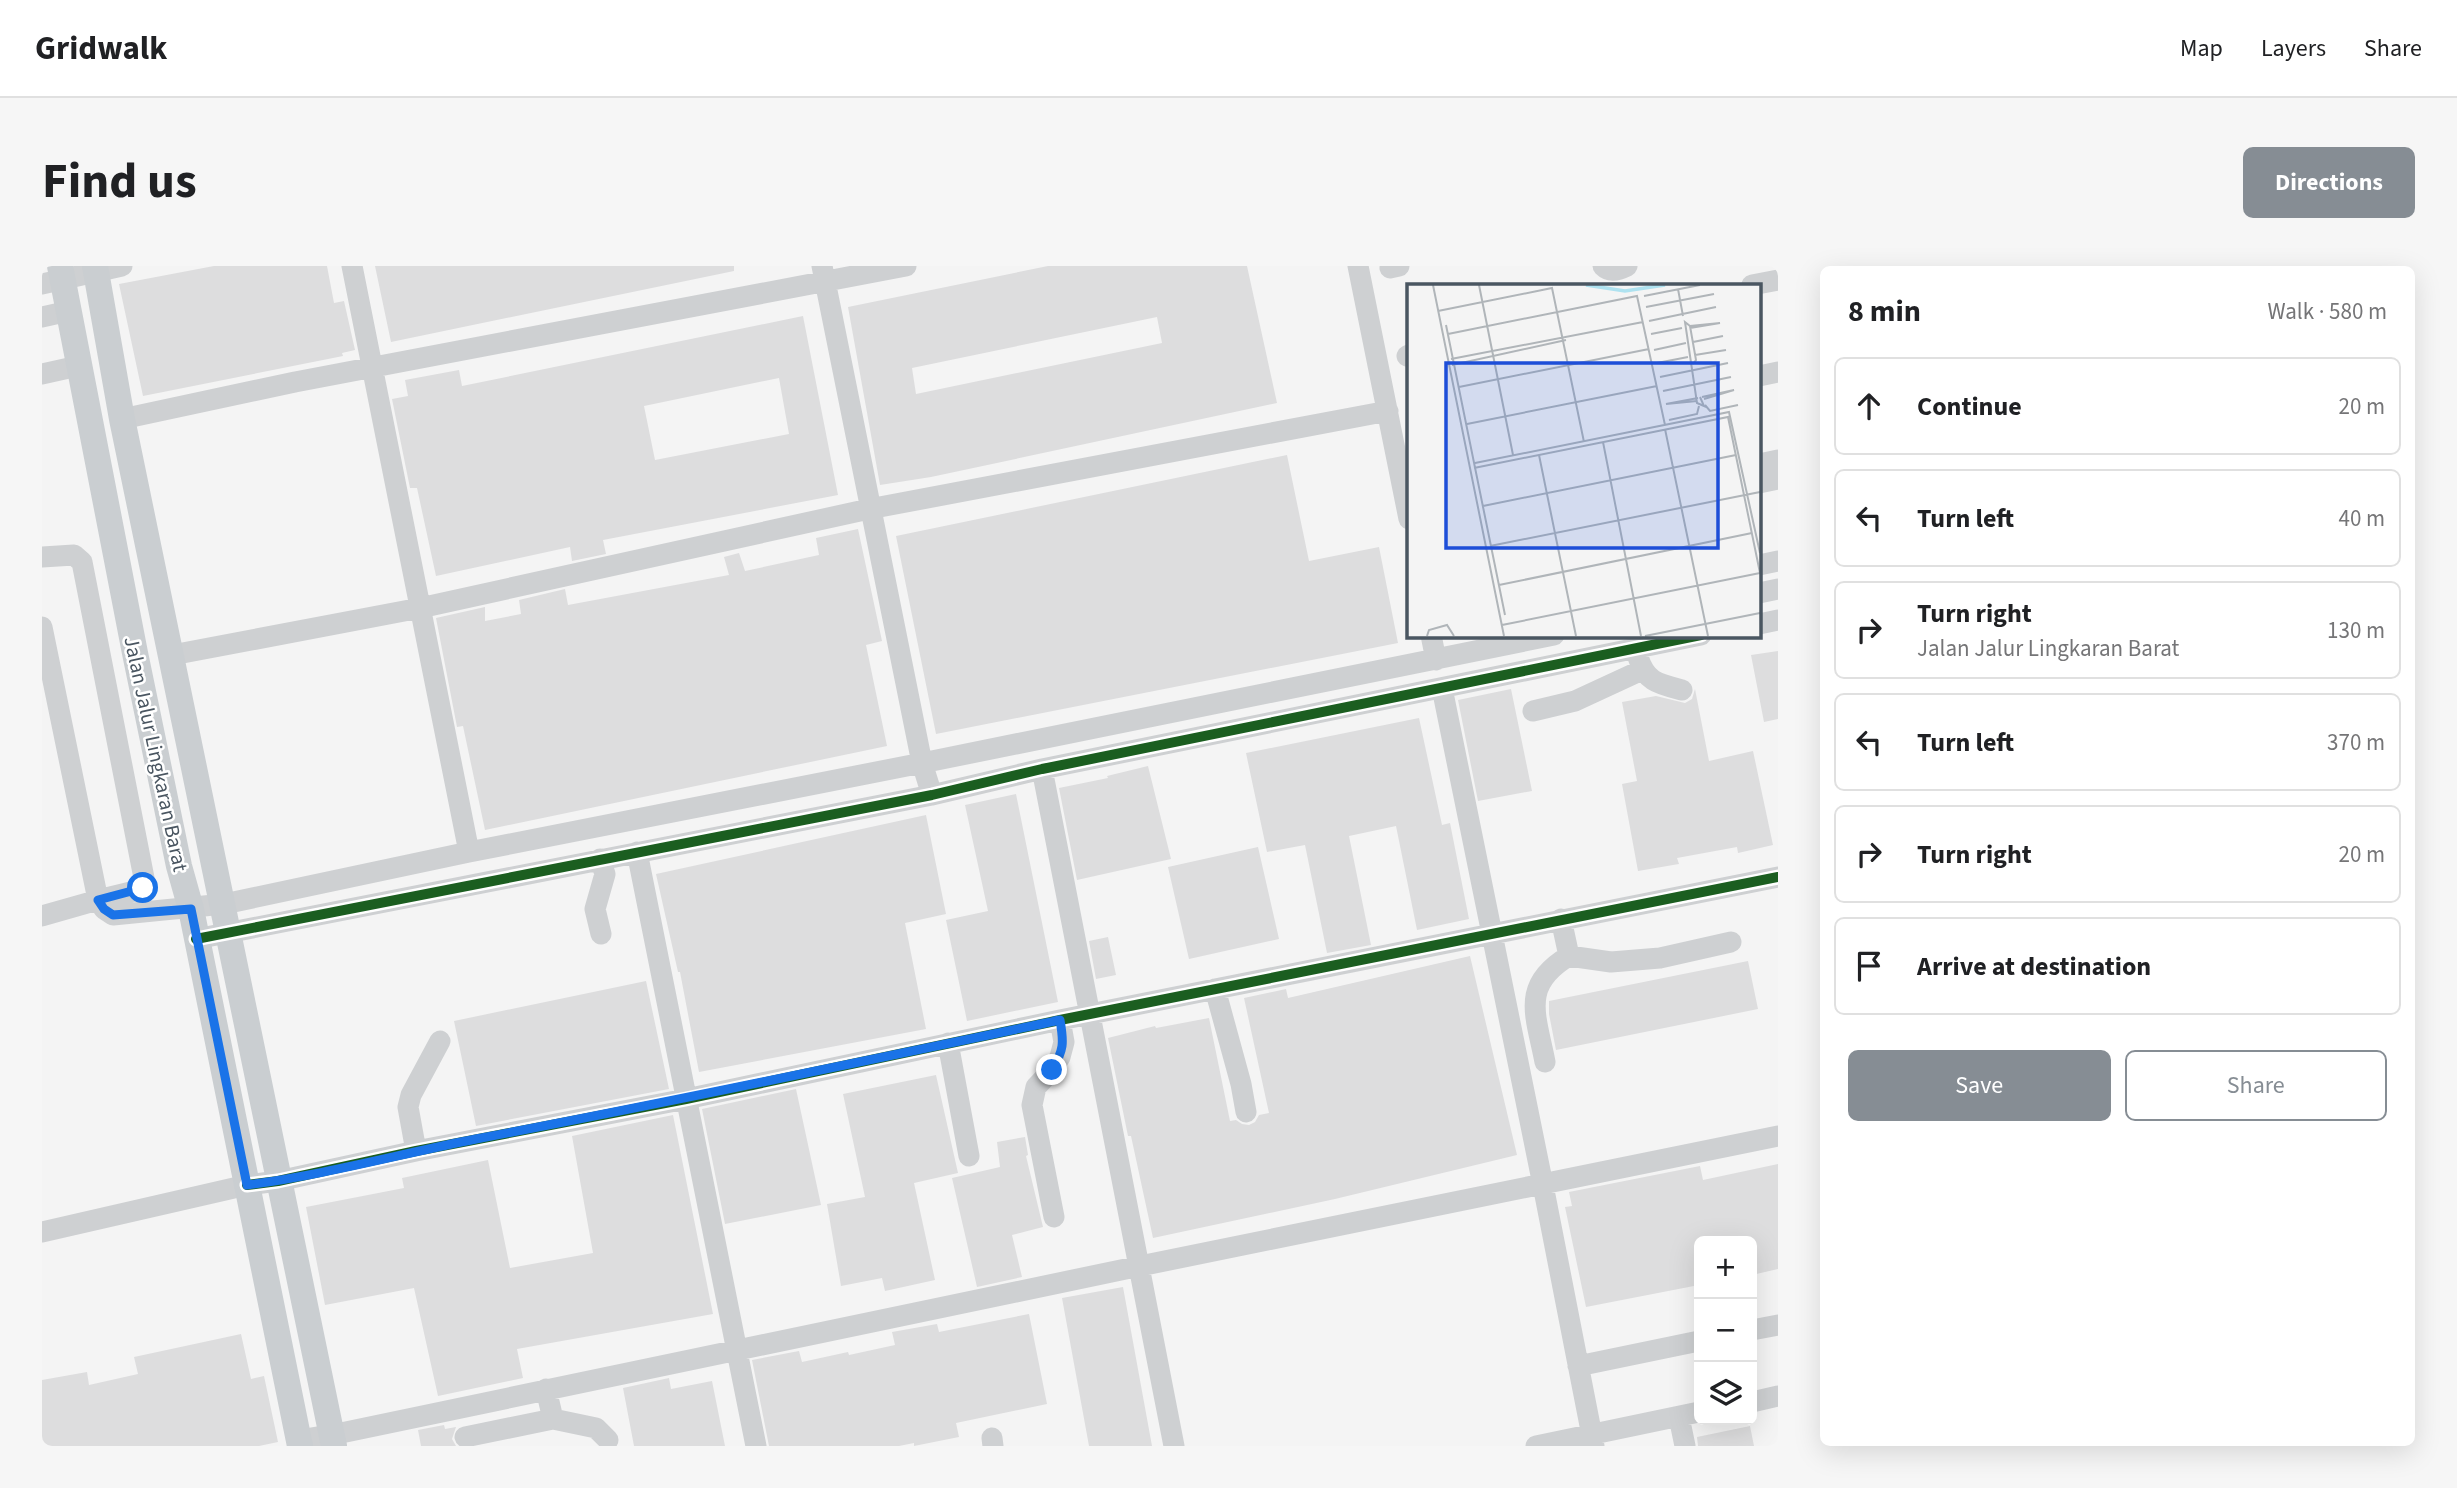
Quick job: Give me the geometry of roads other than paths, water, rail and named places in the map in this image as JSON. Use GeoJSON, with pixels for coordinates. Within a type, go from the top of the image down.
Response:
{"type":"FeatureCollection","features":[{"type":"Feature","properties":{"kind":"main road","name":"Jalan Jalur Lingkaran Barat"},"geometry":{"type":"LineString","coordinates":[[96,269],[122,419],[333,1440]]}},
{"type":"Feature","properties":{"kind":"main road","name":"Jalan Jalur Lingkaran Barat"},"geometry":{"type":"LineString","coordinates":[[55,277],[69,311],[135,653],[179,866],[191,909],[300,1443]]}},
{"type":"Feature","properties":{"kind":"street"},"geometry":{"type":"LineString","coordinates":[[55,277],[122,266]]}},
{"type":"Feature","properties":{"kind":"street"},"geometry":{"type":"LineString","coordinates":[[352,266],[469,852]]}},
{"type":"Feature","properties":{"kind":"street"},"geometry":{"type":"LineString","coordinates":[[122,419],[823,274],[906,266]]}},
{"type":"Feature","properties":{"kind":"street"},"geometry":{"type":"LineString","coordinates":[[1358,266],[1407,509]]}},
{"type":"Feature","properties":{"kind":"street"},"geometry":{"type":"LineString","coordinates":[[823,274],[922,763],[932,795]]}},
{"type":"Feature","properties":{"kind":"street"},"geometry":{"type":"LineString","coordinates":[[1757,284],[1778,280]]}},
{"type":"Feature","properties":{"kind":"street"},"geometry":{"type":"LineString","coordinates":[[42,317],[69,311]]}},
{"type":"Feature","properties":{"kind":"street"},"geometry":{"type":"LineString","coordinates":[[42,374],[78,366]]}},
{"type":"Feature","properties":{"kind":"street"},"geometry":{"type":"LineString","coordinates":[[1760,376],[1778,372]]}},
{"type":"Feature","properties":{"kind":"street"},"geometry":{"type":"LineString","coordinates":[[172,655],[419,608],[869,509],[1388,411]]}},
{"type":"Feature","properties":{"kind":"street"},"geometry":{"type":"LineString","coordinates":[[1760,464],[1778,460]]}},
{"type":"Feature","properties":{"kind":"street"},"geometry":{"type":"LineString","coordinates":[[1760,483],[1778,479]]}},
{"type":"Feature","properties":{"kind":"street"},"geometry":{"type":"LineString","coordinates":[[42,557],[74,555],[82,562],[145,883],[139,890],[42,916]]}},
{"type":"Feature","properties":{"kind":"street"},"geometry":{"type":"LineString","coordinates":[[1760,565],[1778,561]]}},
{"type":"Feature","properties":{"kind":"street"},"geometry":{"type":"LineString","coordinates":[[1760,593],[1778,589]]}},
{"type":"Feature","properties":{"kind":"street"},"geometry":{"type":"LineString","coordinates":[[1760,624],[1778,620]]}},
{"type":"Feature","properties":{"kind":"street"},"geometry":{"type":"LineString","coordinates":[[42,627],[98,900],[104,909],[113,915],[224,904],[469,852],[1545,637]]}},
{"type":"Feature","properties":{"kind":"street"},"geometry":{"type":"LineString","coordinates":[[1431,637],[1436,660]]}},
{"type":"Feature","properties":{"kind":"street"},"geometry":{"type":"LineString","coordinates":[[196,939],[932,795],[1042,769],[1690,637]]}},
{"type":"Feature","properties":{"kind":"street"},"geometry":{"type":"LineString","coordinates":[[1635,648],[1642,670],[1655,682],[1682,690]]}},
{"type":"Feature","properties":{"kind":"street"},"geometry":{"type":"LineString","coordinates":[[1533,711],[1575,701],[1642,670]]}},
{"type":"Feature","properties":{"kind":"street"},"geometry":{"type":"LineString","coordinates":[[1442,688],[1592,1440]]}},
{"type":"Feature","properties":{"kind":"street"},"geometry":{"type":"LineString","coordinates":[[1042,769],[1174,1446]]}},
{"type":"Feature","properties":{"kind":"street"},"geometry":{"type":"LineString","coordinates":[[637,852],[756,1446]]}},
{"type":"Feature","properties":{"kind":"street"},"geometry":{"type":"LineString","coordinates":[[600,859],[605,874],[595,909],[601,934]]}},
{"type":"Feature","properties":{"kind":"street"},"geometry":{"type":"LineString","coordinates":[[42,1232],[247,1185],[686,1099],[1089,1014],[1778,877]]}},
{"type":"Feature","properties":{"kind":"street"},"geometry":{"type":"LineString","coordinates":[[1561,919],[1569,956]]}},
{"type":"Feature","properties":{"kind":"street"},"geometry":{"type":"LineString","coordinates":[[1545,1062],[1534,1004],[1536,992],[1546,971],[1569,956],[1611,962],[1660,958],[1731,942]]}},
{"type":"Feature","properties":{"kind":"street"},"geometry":{"type":"LineString","coordinates":[[1215,989],[1241,1084],[1245,1112]]}},
{"type":"Feature","properties":{"kind":"street"},"geometry":{"type":"LineString","coordinates":[[1054,1217],[1032,1105],[1036,1087],[1060,1057],[1064,1042],[1060,1020]]}},
{"type":"Feature","properties":{"kind":"street"},"geometry":{"type":"LineString","coordinates":[[416,1151],[408,1107],[411,1095],[440,1041]]}},
{"type":"Feature","properties":{"kind":"street"},"geometry":{"type":"LineString","coordinates":[[948,1043],[969,1156]]}},
{"type":"Feature","properties":{"kind":"street"},"geometry":{"type":"LineString","coordinates":[[300,1443],[333,1440],[546,1389],[1778,1136]]}},
{"type":"Feature","properties":{"kind":"street"},"geometry":{"type":"LineString","coordinates":[[1757,1329],[1778,1325]]}},
{"type":"Feature","properties":{"kind":"street"},"geometry":{"type":"LineString","coordinates":[[1578,1366],[1694,1342]]}},
{"type":"Feature","properties":{"kind":"street"},"geometry":{"type":"LineString","coordinates":[[546,1389],[553,1419]]}},
{"type":"Feature","properties":{"kind":"street"},"geometry":{"type":"LineString","coordinates":[[1757,1401],[1778,1396]]}},
{"type":"Feature","properties":{"kind":"street"},"geometry":{"type":"LineString","coordinates":[[1536,1446],[1592,1440],[1689,1415],[1685,1446]]}},
{"type":"Feature","properties":{"kind":"street"},"geometry":{"type":"LineString","coordinates":[[464,1437],[553,1419],[596,1428],[608,1440]]}}]}
